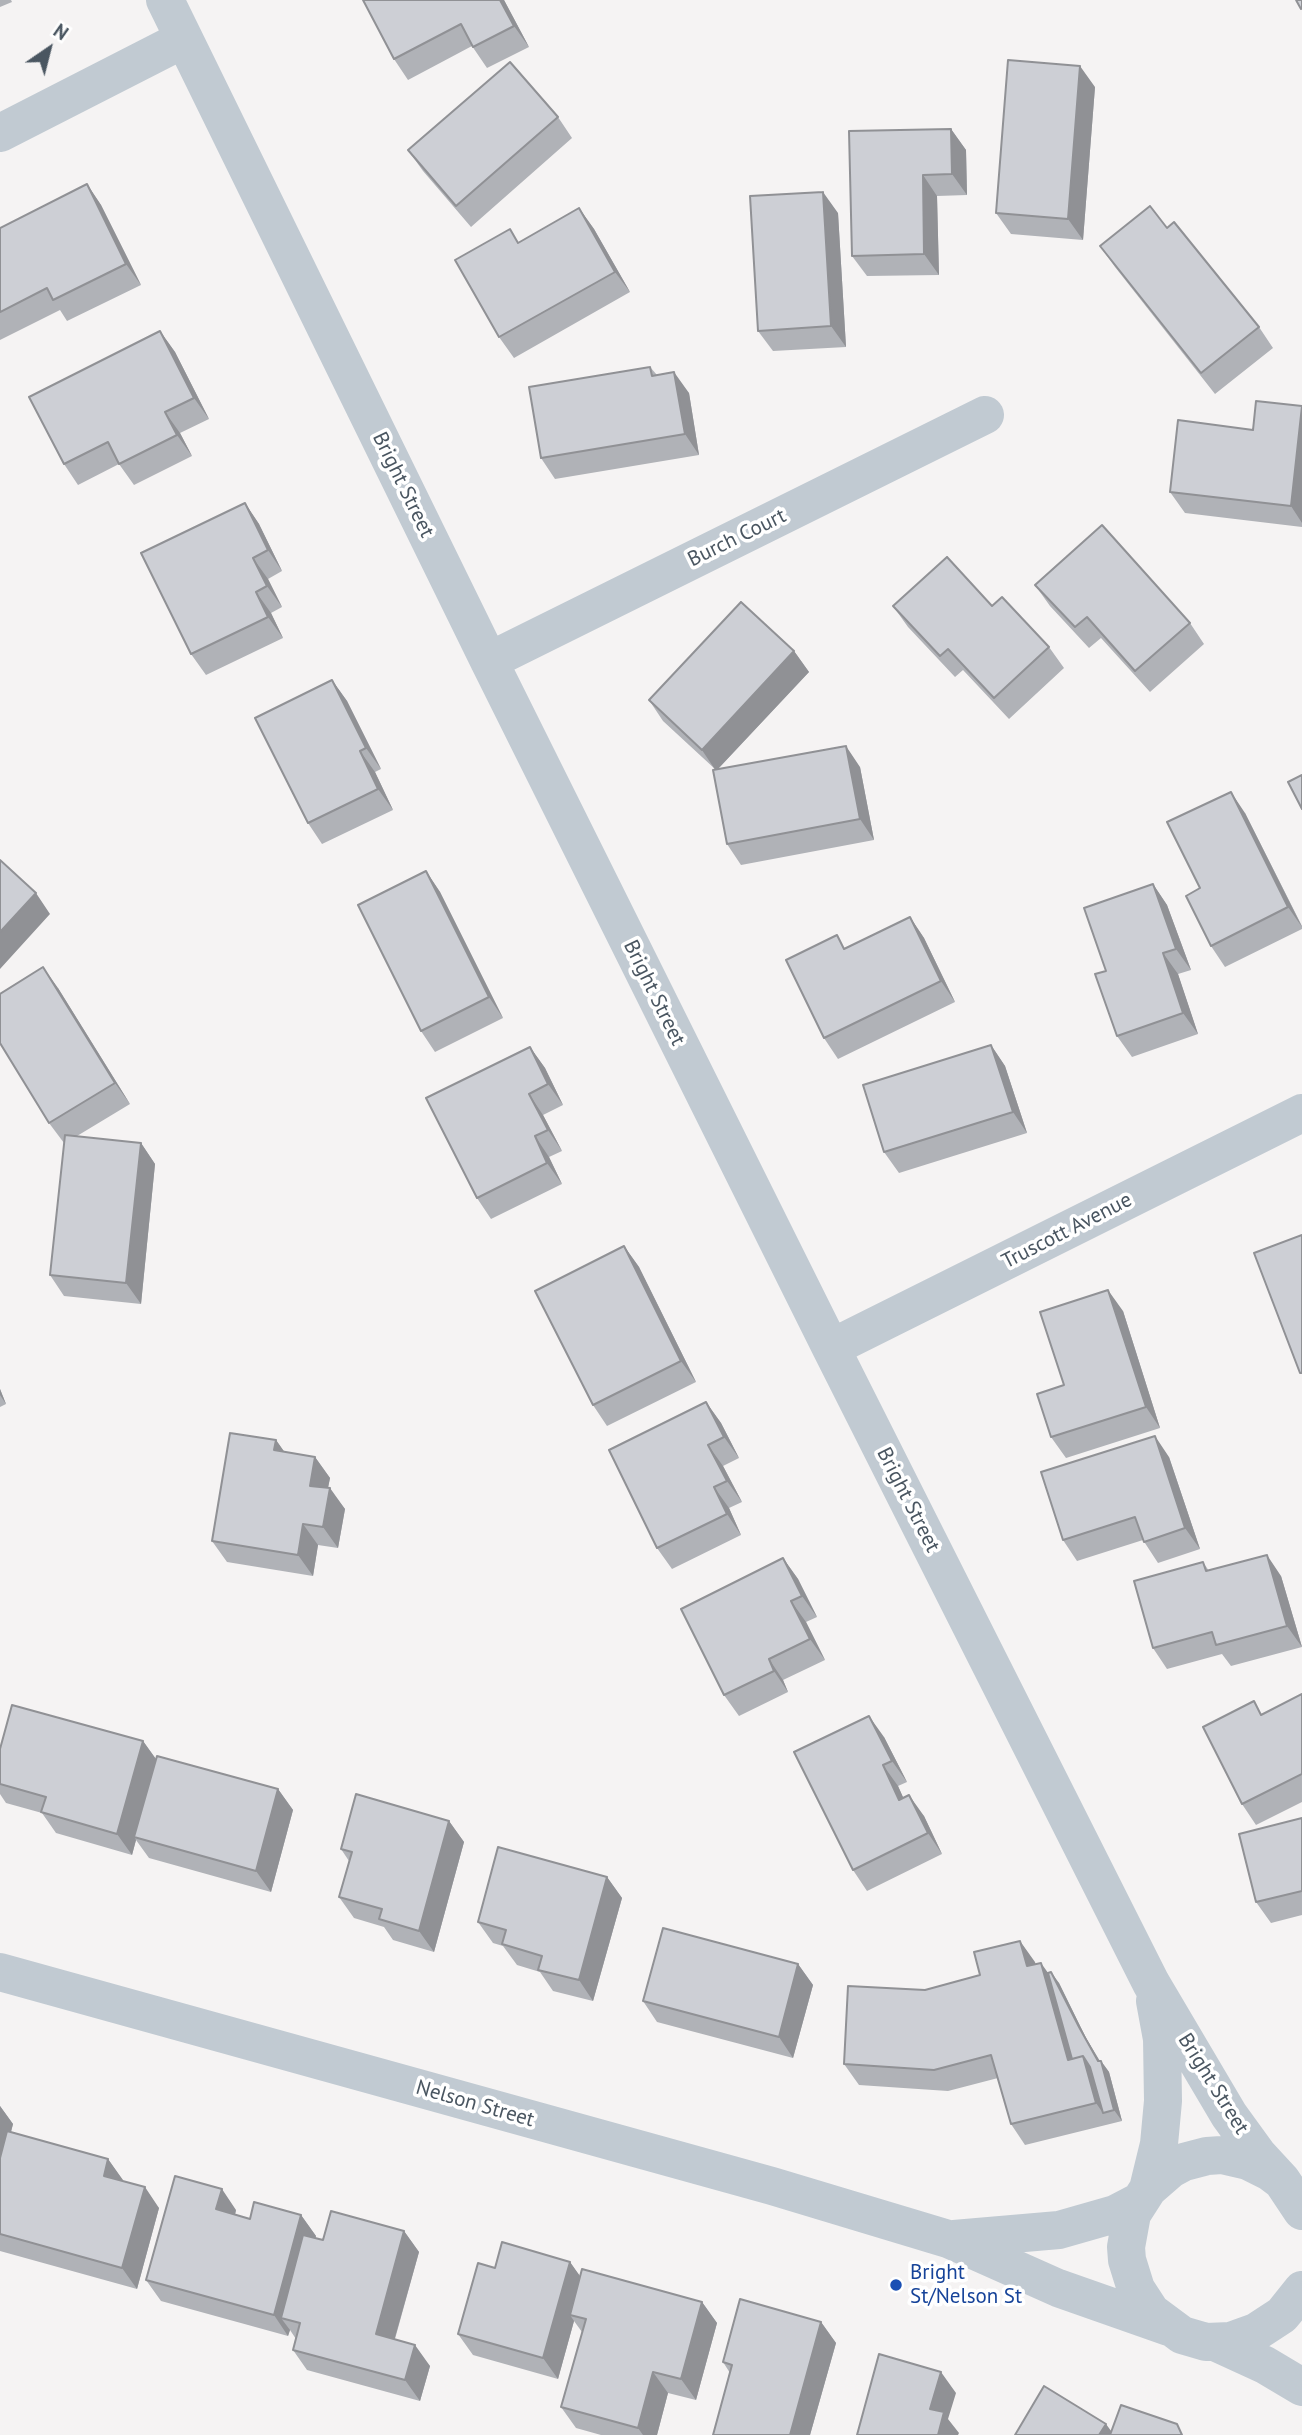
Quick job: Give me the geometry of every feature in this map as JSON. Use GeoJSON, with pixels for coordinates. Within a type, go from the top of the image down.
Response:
{"type":"FeatureCollection","features":[{"type":"Feature","properties":{"kind":"street","name":"Bright Street"},"geometry":{"type":"LineString","coordinates":[[165,0],[489,661],[831,1348],[1152,1983],[1229,2115],[1292,2196]]}},
{"type":"Feature","properties":{"kind":"street"},"geometry":{"type":"LineString","coordinates":[[0,133],[184,39]]}},
{"type":"Feature","properties":{"kind":"street","name":"Burch Court"},"geometry":{"type":"LineString","coordinates":[[489,661],[985,415]]}},
{"type":"Feature","properties":{"kind":"street","name":"Truscott Avenue"},"geometry":{"type":"LineString","coordinates":[[831,1348],[1302,1113]]}},
{"type":"Feature","properties":{"kind":"street","name":"Nelson Street"},"geometry":{"type":"LineString","coordinates":[[0,1972],[772,2186],[948,2239],[1058,2288],[1169,2327],[1195,2340],[1217,2343]]}},
{"type":"Feature","properties":{"kind":"street","name":"Bright Street"},"geometry":{"type":"LineString","coordinates":[[1152,1983],[1162,2039],[1163,2101],[1159,2144],[1143,2196],[1132,2214],[1127,2235],[1127,2260],[1130,2274],[1142,2300],[1151,2312],[1169,2327]]}},
{"type":"Feature","properties":{"kind":"street","name":"Nelson Street"},"geometry":{"type":"LineString","coordinates":[[948,2239],[1059,2230],[1115,2214],[1143,2196],[1171,2169],[1207,2155],[1222,2155],[1248,2161],[1292,2196]]}},
{"type":"Feature","properties":{"kind":"street"},"geometry":{"type":"LineString","coordinates":[[1217,2343],[1242,2339],[1269,2325],[1292,2305],[1302,2290]]}},
{"type":"Feature","properties":{"kind":"street"},"geometry":{"type":"LineString","coordinates":[[1217,2343],[1265,2365],[1302,2387]]}},
{"type":"Feature","properties":{"kind":"building"},"geometry":{"type":"Polygon","coordinates":[[[363,0],[500,0],[514,26],[473,47],[461,24],[394,59],[363,0]]]}},
{"type":"Feature","properties":{"kind":"building"},"geometry":{"type":"Polygon","coordinates":[[[1296,0],[1302,0],[1301,9],[1296,0]]]}},
{"type":"Feature","properties":{"kind":"building"},"geometry":{"type":"Polygon","coordinates":[[[1008,60],[1080,66],[1068,219],[996,213],[1008,60]]]}},
{"type":"Feature","properties":{"kind":"building"},"geometry":{"type":"Polygon","coordinates":[[[510,62],[558,117],[456,206],[408,150],[510,62]]]}},
{"type":"Feature","properties":{"kind":"building"},"geometry":{"type":"Polygon","coordinates":[[[951,129],[952,174],[923,175],[924,254],[852,256],[849,131],[951,129]]]}},
{"type":"Feature","properties":{"kind":"building"},"geometry":{"type":"Polygon","coordinates":[[[87,184],[126,264],[53,300],[47,288],[0,312],[0,228],[87,184]]]}},
{"type":"Feature","properties":{"kind":"building"},"geometry":{"type":"Polygon","coordinates":[[[823,192],[831,326],[758,331],[750,196],[823,192]]]}},
{"type":"Feature","properties":{"kind":"building"},"geometry":{"type":"Polygon","coordinates":[[[1150,206],[1167,228],[1174,222],[1259,327],[1201,373],[1100,246],[1150,206]]]}},
{"type":"Feature","properties":{"kind":"building"},"geometry":{"type":"Polygon","coordinates":[[[579,208],[615,272],[499,337],[455,260],[510,229],[518,243],[579,208]]]}},
{"type":"Feature","properties":{"kind":"building"},"geometry":{"type":"Polygon","coordinates":[[[160,331],[194,398],[165,412],[177,435],[119,464],[108,442],[64,464],[29,397],[160,331]]]}},
{"type":"Feature","properties":{"kind":"building"},"geometry":{"type":"Polygon","coordinates":[[[650,367],[652,376],[674,372],[685,434],[541,458],[529,387],[650,367]]]}},
{"type":"Feature","properties":{"kind":"building"},"geometry":{"type":"Polygon","coordinates":[[[1256,401],[1302,406],[1291,506],[1170,492],[1178,420],[1253,430],[1256,401]]]}},
{"type":"Feature","properties":{"kind":"building"},"geometry":{"type":"Polygon","coordinates":[[[245,503],[268,550],[253,558],[267,586],[256,592],[268,617],[191,654],[141,553],[245,503]]]}},
{"type":"Feature","properties":{"kind":"building"},"geometry":{"type":"Polygon","coordinates":[[[1102,525],[1190,623],[1135,671],[1087,617],[1075,627],[1035,585],[1102,525]]]}},
{"type":"Feature","properties":{"kind":"building"},"geometry":{"type":"Polygon","coordinates":[[[947,557],[992,606],[1002,597],[1049,647],[994,698],[948,649],[940,656],[893,606],[947,557]]]}},
{"type":"Feature","properties":{"kind":"building"},"geometry":{"type":"Polygon","coordinates":[[[741,602],[794,651],[702,750],[649,700],[741,602]]]}},
{"type":"Feature","properties":{"kind":"building"},"geometry":{"type":"Polygon","coordinates":[[[332,680],[366,748],[360,751],[378,789],[308,823],[255,718],[332,680]]]}},
{"type":"Feature","properties":{"kind":"building"},"geometry":{"type":"Polygon","coordinates":[[[846,746],[860,819],[727,844],[713,770],[846,746]]]}},
{"type":"Feature","properties":{"kind":"building"},"geometry":{"type":"Polygon","coordinates":[[[1302,775],[1302,809],[1288,782],[1302,775]]]}},
{"type":"Feature","properties":{"kind":"building"},"geometry":{"type":"Polygon","coordinates":[[[1231,792],[1288,907],[1211,946],[1186,896],[1200,888],[1167,822],[1231,792]]]}},
{"type":"Feature","properties":{"kind":"building"},"geometry":{"type":"Polygon","coordinates":[[[0,860],[36,893],[0,932],[0,860]]]}},
{"type":"Feature","properties":{"kind":"building"},"geometry":{"type":"Polygon","coordinates":[[[426,871],[489,997],[421,1031],[358,905],[426,871]]]}},
{"type":"Feature","properties":{"kind":"building"},"geometry":{"type":"Polygon","coordinates":[[[1153,884],[1176,949],[1163,953],[1183,1013],[1117,1036],[1095,974],[1106,971],[1084,908],[1153,884]]]}},
{"type":"Feature","properties":{"kind":"building"},"geometry":{"type":"Polygon","coordinates":[[[910,917],[941,981],[824,1038],[786,960],[837,935],[844,949],[910,917]]]}},
{"type":"Feature","properties":{"kind":"building"},"geometry":{"type":"Polygon","coordinates":[[[43,967],[115,1083],[49,1123],[0,1043],[0,994],[43,967]]]}},
{"type":"Feature","properties":{"kind":"building"},"geometry":{"type":"Polygon","coordinates":[[[991,1045],[1013,1112],[884,1152],[863,1085],[991,1045]]]}},
{"type":"Feature","properties":{"kind":"building"},"geometry":{"type":"Polygon","coordinates":[[[530,1047],[548,1084],[529,1094],[548,1130],[535,1136],[547,1163],[477,1198],[426,1098],[530,1047]]]}},
{"type":"Feature","properties":{"kind":"building"},"geometry":{"type":"Polygon","coordinates":[[[65,1135],[141,1143],[126,1283],[50,1275],[65,1135]]]}},
{"type":"Feature","properties":{"kind":"building"},"geometry":{"type":"Polygon","coordinates":[[[1302,1235],[1302,1373],[1300,1373],[1254,1253],[1302,1235]]]}},
{"type":"Feature","properties":{"kind":"building"},"geometry":{"type":"Polygon","coordinates":[[[624,1246],[681,1361],[593,1405],[535,1291],[624,1246]]]}},
{"type":"Feature","properties":{"kind":"building"},"geometry":{"type":"Polygon","coordinates":[[[1108,1290],[1146,1407],[1051,1437],[1037,1394],[1064,1385],[1040,1312],[1108,1290]]]}},
{"type":"Feature","properties":{"kind":"building"},"geometry":{"type":"Polygon","coordinates":[[[706,1402],[724,1437],[708,1445],[727,1481],[714,1487],[727,1514],[657,1548],[609,1450],[706,1402]]]}},
{"type":"Feature","properties":{"kind":"building"},"geometry":{"type":"Polygon","coordinates":[[[230,1433],[276,1440],[274,1450],[315,1457],[310,1486],[330,1488],[323,1527],[303,1524],[298,1555],[212,1541],[230,1433]]]}},
{"type":"Feature","properties":{"kind":"building"},"geometry":{"type":"Polygon","coordinates":[[[1155,1436],[1185,1528],[1144,1542],[1135,1517],[1063,1540],[1041,1472],[1155,1436]]]}},
{"type":"Feature","properties":{"kind":"building"},"geometry":{"type":"Polygon","coordinates":[[[1267,1555],[1287,1626],[1216,1645],[1212,1632],[1153,1648],[1134,1581],[1203,1562],[1206,1571],[1267,1555]]]}},
{"type":"Feature","properties":{"kind":"building"},"geometry":{"type":"Polygon","coordinates":[[[783,1558],[802,1596],[791,1601],[810,1639],[769,1659],[774,1671],[724,1695],[681,1609],[783,1558]]]}},
{"type":"Feature","properties":{"kind":"building"},"geometry":{"type":"Polygon","coordinates":[[[1302,1694],[1302,1774],[1242,1804],[1203,1727],[1254,1701],[1261,1715],[1302,1694]]]}},
{"type":"Feature","properties":{"kind":"building"},"geometry":{"type":"Polygon","coordinates":[[[12,1705],[143,1741],[117,1834],[41,1812],[46,1797],[0,1784],[0,1749],[12,1705]]]}},
{"type":"Feature","properties":{"kind":"building"},"geometry":{"type":"Polygon","coordinates":[[[869,1716],[892,1761],[883,1765],[899,1800],[909,1795],[928,1833],[853,1870],[794,1752],[869,1716]]]}},
{"type":"Feature","properties":{"kind":"building"},"geometry":{"type":"Polygon","coordinates":[[[157,1756],[278,1789],[256,1871],[134,1837],[157,1756]]]}},
{"type":"Feature","properties":{"kind":"building"},"geometry":{"type":"Polygon","coordinates":[[[356,1794],[449,1821],[419,1931],[379,1919],[382,1909],[339,1897],[352,1852],[341,1849],[356,1794]]]}},
{"type":"Feature","properties":{"kind":"building"},"geometry":{"type":"Polygon","coordinates":[[[1302,1818],[1302,1891],[1256,1902],[1239,1834],[1302,1818]]]}},
{"type":"Feature","properties":{"kind":"building"},"geometry":{"type":"Polygon","coordinates":[[[498,1847],[607,1877],[579,1980],[538,1970],[542,1956],[502,1944],[506,1930],[478,1922],[498,1847]]]}},
{"type":"Feature","properties":{"kind":"building"},"geometry":{"type":"Polygon","coordinates":[[[663,1928],[798,1964],[779,2037],[643,2001],[663,1928]]]}},
{"type":"Feature","properties":{"kind":"building"},"geometry":{"type":"Polygon","coordinates":[[[1020,1941],[1027,1966],[1041,1963],[1068,2060],[1083,2056],[1096,2103],[1011,2124],[991,2055],[934,2070],[844,2064],[848,1986],[925,1990],[980,1975],[974,1952],[1020,1941]]]}},
{"type":"Feature","properties":{"kind":"building"},"geometry":{"type":"Polygon","coordinates":[[[1051,1972],[1098,2061],[1101,2061],[1114,2110],[1103,2113],[1090,2067],[1083,2056],[1072,2059],[1048,1973],[1051,1972]]]}},
{"type":"Feature","properties":{"kind":"building"},"geometry":{"type":"Polygon","coordinates":[[[7,2131],[108,2159],[104,2176],[145,2187],[122,2268],[0,2234],[0,2158],[7,2131]]]}},
{"type":"Feature","properties":{"kind":"building"},"geometry":{"type":"Polygon","coordinates":[[[175,2176],[222,2189],[216,2209],[250,2219],[254,2202],[301,2215],[274,2315],[146,2280],[175,2176]]]}},
{"type":"Feature","properties":{"kind":"building"},"geometry":{"type":"Polygon","coordinates":[[[331,2211],[404,2231],[376,2334],[415,2345],[405,2380],[293,2350],[300,2323],[281,2318],[303,2235],[323,2240],[331,2211]]]}},
{"type":"Feature","properties":{"kind":"building"},"geometry":{"type":"Polygon","coordinates":[[[502,2242],[570,2262],[543,2358],[458,2334],[478,2263],[495,2268],[502,2242]]]}},
{"type":"Feature","properties":{"kind":"building"},"geometry":{"type":"Polygon","coordinates":[[[582,2269],[702,2302],[681,2379],[653,2372],[638,2428],[561,2407],[586,2319],[570,2315],[582,2269]]]}},
{"type":"Feature","properties":{"kind":"building"},"geometry":{"type":"Polygon","coordinates":[[[740,2299],[821,2322],[790,2435],[713,2435],[732,2365],[723,2362],[740,2299]]]}},
{"type":"Feature","properties":{"kind":"building"},"geometry":{"type":"Polygon","coordinates":[[[879,2354],[941,2372],[930,2409],[944,2412],[938,2435],[857,2435],[879,2354]]]}},
{"type":"Feature","properties":{"kind":"building"},"geometry":{"type":"Polygon","coordinates":[[[1044,2386],[1106,2424],[1099,2435],[1015,2435],[1044,2386]]]}},
{"type":"Feature","properties":{"kind":"building"},"geometry":{"type":"Polygon","coordinates":[[[1121,2405],[1177,2424],[1182,2435],[1110,2435],[1121,2405]]]}},
{"type":"Feature","properties":{"kind":"place","name":"Bright St/Nelson St"},"geometry":{"type":"Point","coordinates":[896,2285]}}]}
